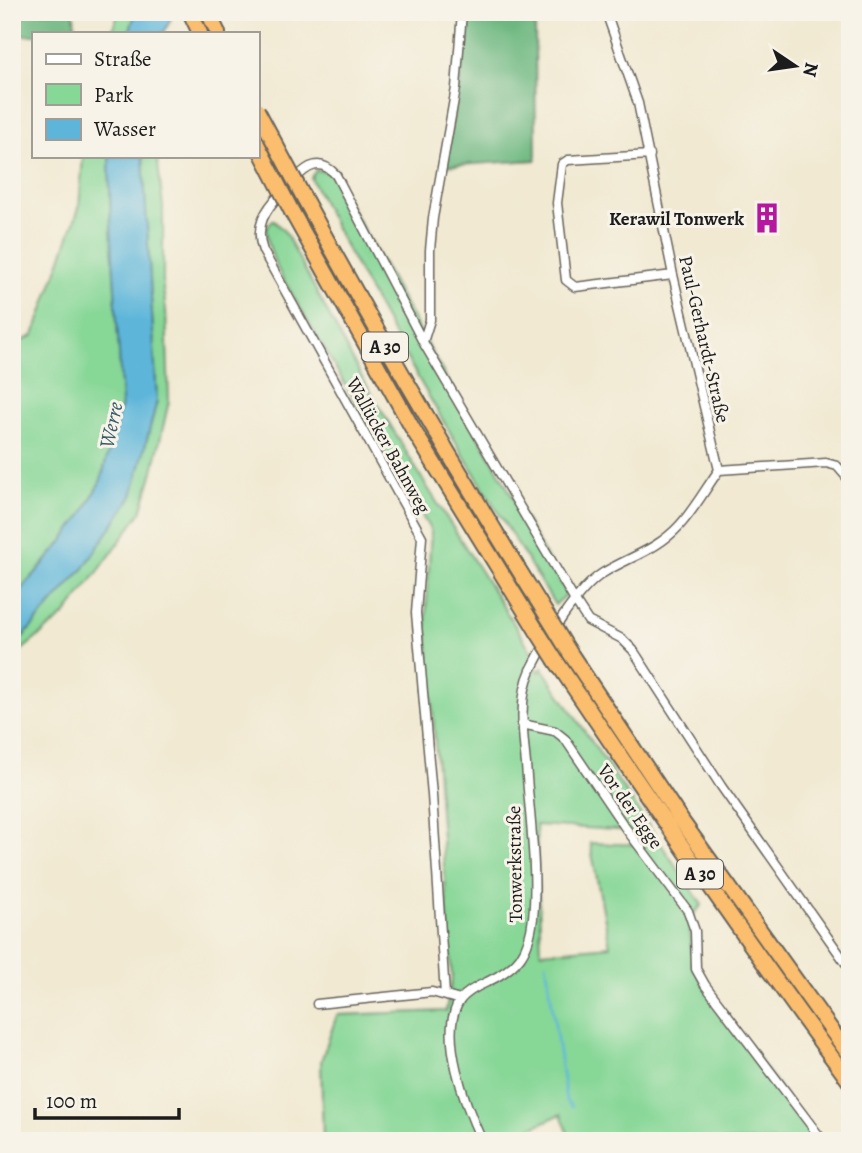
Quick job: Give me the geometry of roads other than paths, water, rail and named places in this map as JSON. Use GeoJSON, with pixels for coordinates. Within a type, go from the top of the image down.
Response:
{"type":"FeatureCollection","features":[{"type":"Feature","properties":{"kind":"highway"},"geometry":{"type":"LineString","coordinates":[[190,12],[200,32]]}},
{"type":"Feature","properties":{"kind":"highway"},"geometry":{"type":"LineString","coordinates":[[208,12],[218,32]]}},
{"type":"Feature","properties":{"kind":"highway","name":"A 30"},"geometry":{"type":"LineString","coordinates":[[259,114],[392,358],[470,493],[568,650],[681,820],[850,1056]]}},
{"type":"Feature","properties":{"kind":"highway","name":"A 30"},"geometry":{"type":"LineString","coordinates":[[259,148],[414,431],[556,662],[682,849],[850,1082]]}},
{"type":"Feature","properties":{"kind":"street"},"geometry":{"type":"LineString","coordinates":[[423,342],[430,320],[433,218],[456,88],[462,12]]}},
{"type":"Feature","properties":{"kind":"street","name":"Paul-Gerhardt-Straße"},"geometry":{"type":"LineString","coordinates":[[606,12],[638,103],[673,275],[719,470]]}},
{"type":"Feature","properties":{"kind":"street"},"geometry":{"type":"LineString","coordinates":[[650,155],[568,160],[562,164],[557,203],[566,279],[575,286],[673,275]]}},
{"type":"Feature","properties":{"kind":"street","name":"Wallücker Bahnweg"},"geometry":{"type":"LineString","coordinates":[[445,995],[432,795],[416,613],[422,537],[259,241],[259,230],[267,209],[306,168],[315,164],[321,165],[336,174],[423,342],[575,601]]}},
{"type":"Feature","properties":{"kind":"street"},"geometry":{"type":"LineString","coordinates":[[719,470],[825,463],[837,466],[850,481]]}},
{"type":"Feature","properties":{"kind":"street","name":"Tonwerkstraße"},"geometry":{"type":"LineString","coordinates":[[460,1000],[474,988],[507,972],[516,964],[523,956],[531,929],[532,862],[522,724],[531,672],[565,613],[575,601],[601,574],[643,554],[679,527],[719,470]]}},
{"type":"Feature","properties":{"kind":"street"},"geometry":{"type":"LineString","coordinates":[[575,601],[588,621],[622,639],[633,650],[721,786],[850,969]]}},
{"type":"Feature","properties":{"kind":"street","name":"Vor der Egge"},"geometry":{"type":"LineString","coordinates":[[522,724],[555,731],[565,740],[624,826],[688,911],[695,931],[696,969],[705,985],[823,1141]]}},
{"type":"Feature","properties":{"kind":"street"},"geometry":{"type":"LineString","coordinates":[[317,1004],[432,992],[460,1000],[454,1016],[454,1058],[466,1106],[482,1141]]}},
{"type":"Feature","properties":{"kind":"water"},"geometry":{"type":"Polygon","coordinates":[[[136,12],[174,12],[164,32],[129,32],[136,12]]]}},
{"type":"Feature","properties":{"kind":"water"},"geometry":{"type":"Polygon","coordinates":[[[109,158],[143,158],[157,401],[132,496],[84,568],[12,649],[12,600],[83,514],[101,480],[122,401],[109,158]]]}},
{"type":"Feature","properties":{"kind":"waterway"},"geometry":{"type":"LineString","coordinates":[[546,963],[566,1101],[572,1107]]}},
{"type":"Feature","properties":{"kind":"place","name":"Kerawil Tonwerk"},"geometry":{"type":"Point","coordinates":[767,218]}},
{"type":"Feature","properties":{"kind":"water label","name":"Werre"},"geometry":{"type":"Point","coordinates":[111,425]}}]}
